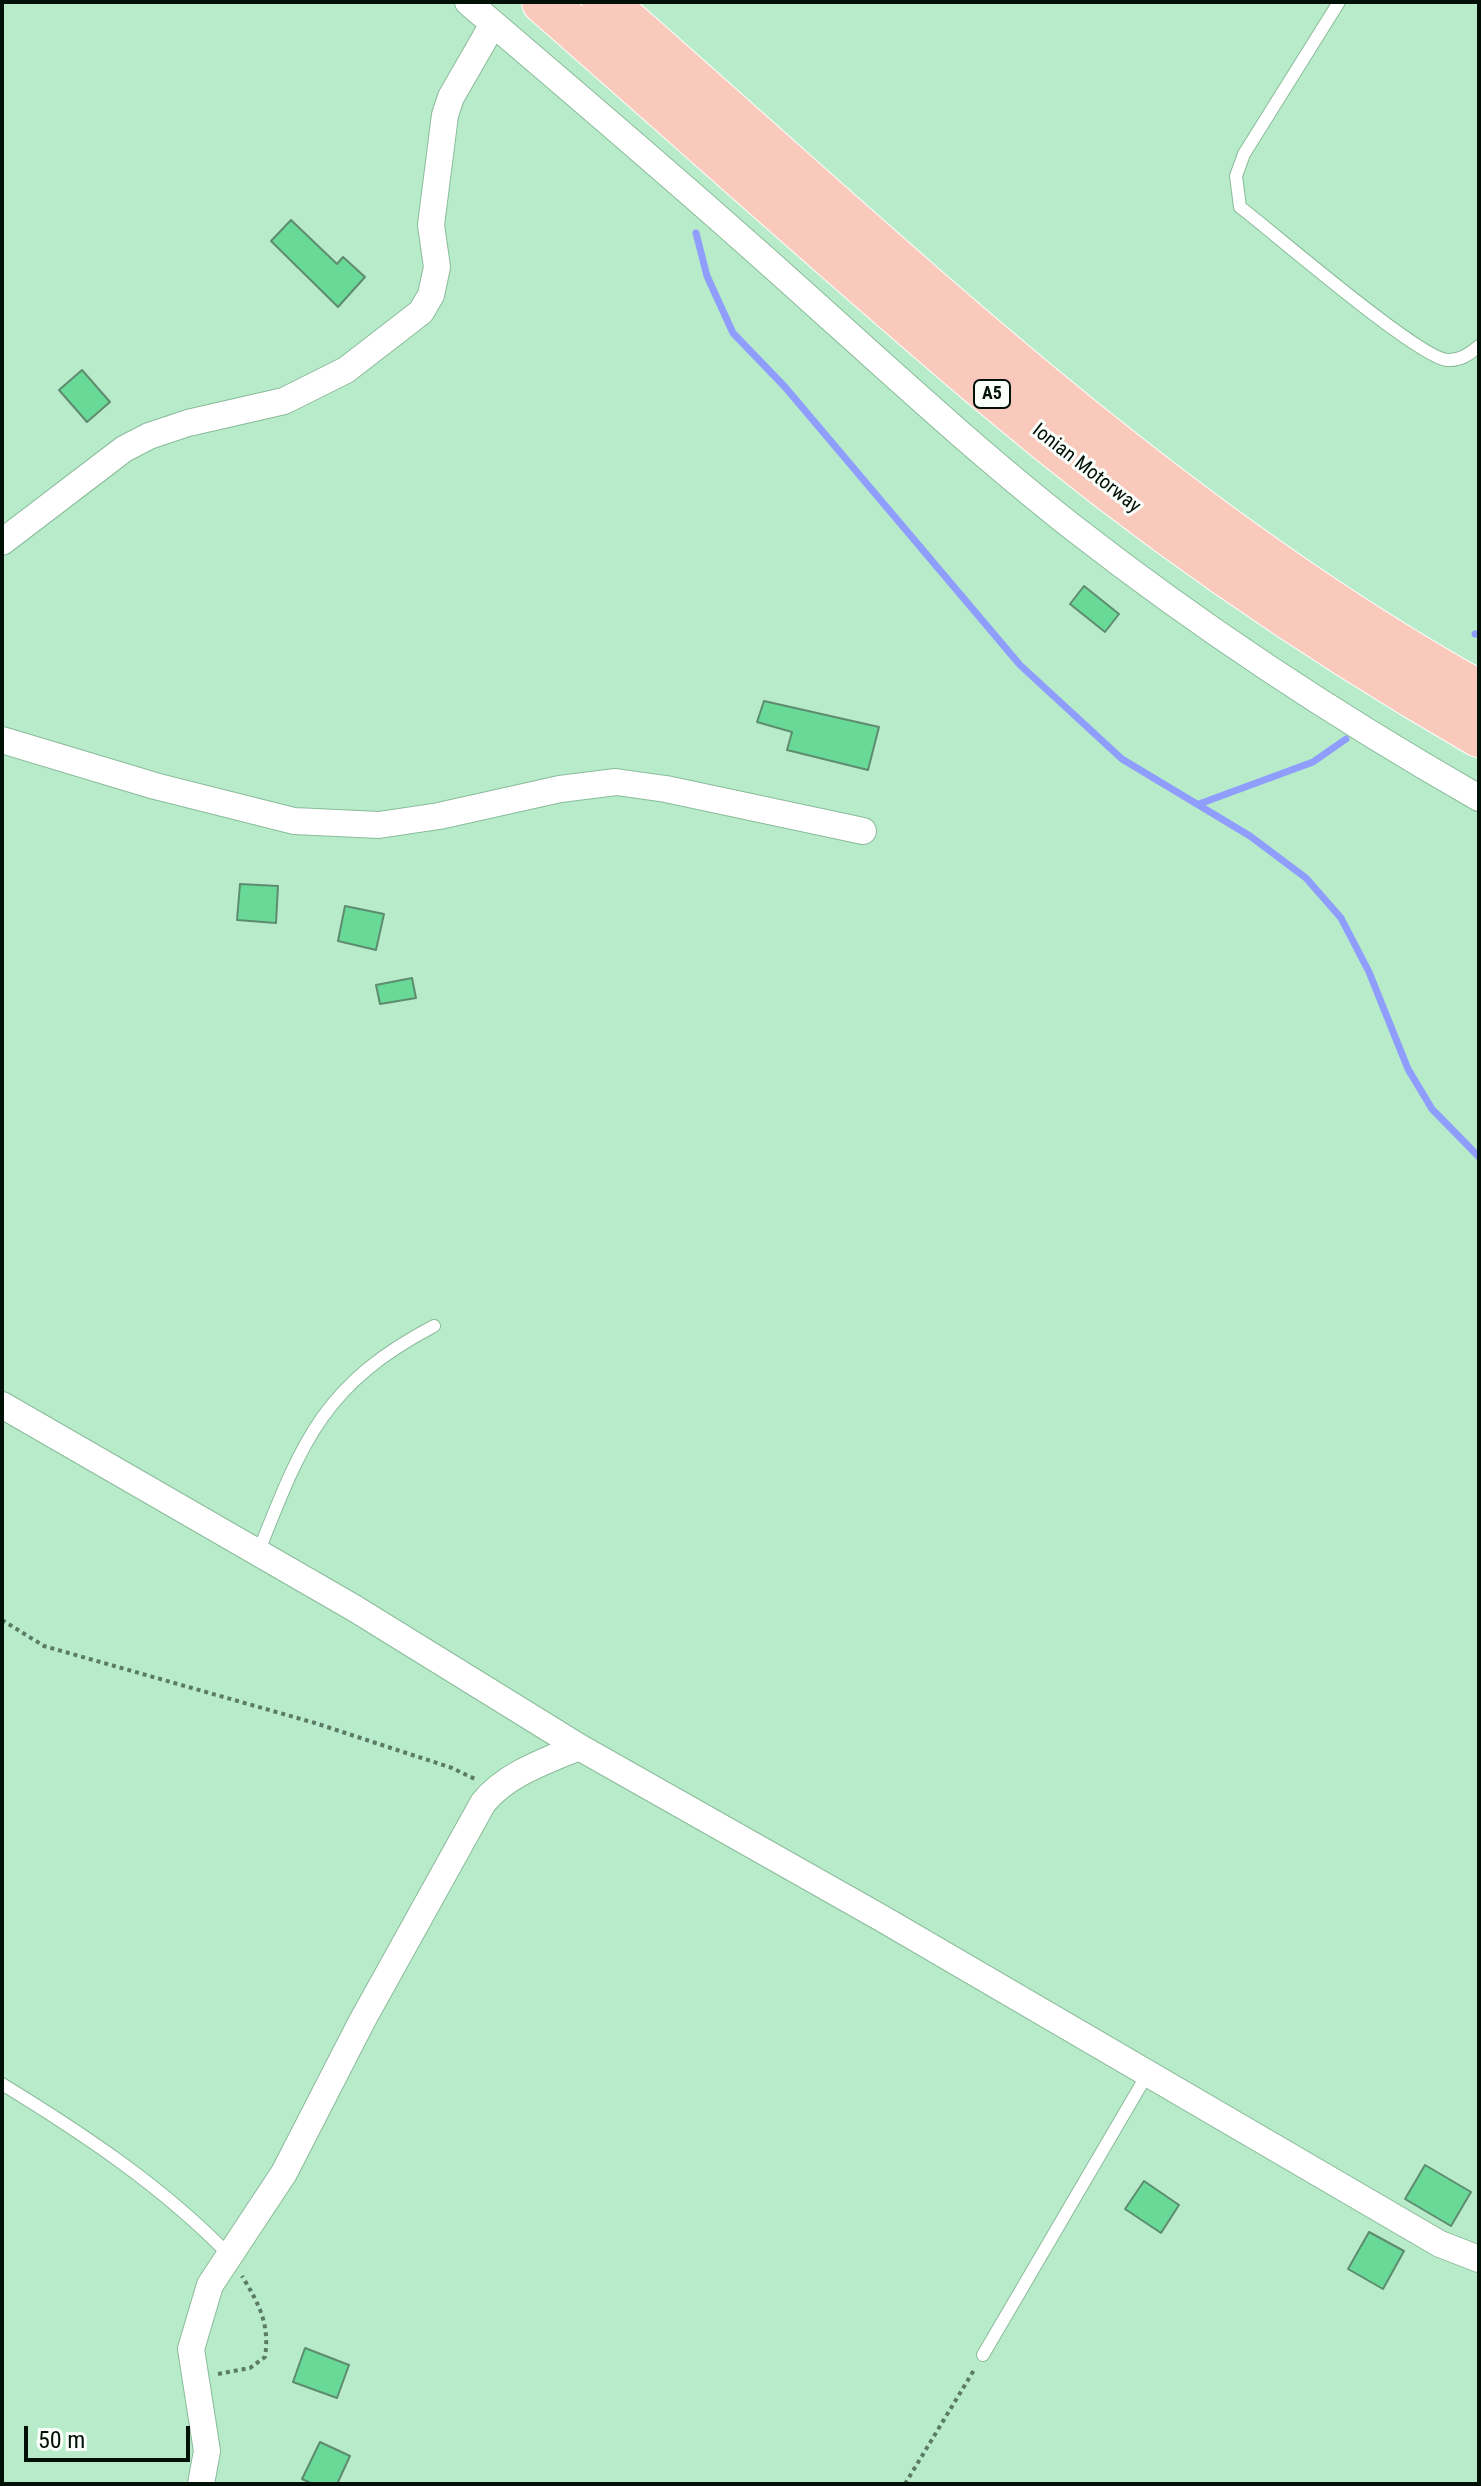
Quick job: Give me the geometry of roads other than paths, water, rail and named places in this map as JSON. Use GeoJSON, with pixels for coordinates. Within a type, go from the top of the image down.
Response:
{"type":"FeatureCollection","features":[{"type":"Feature","properties":{"kind":"highway","name":"Ionian Motorway"},"geometry":{"type":"LineString","coordinates":[[544,2],[995,397],[1113,490],[1330,645],[1479,735]]}},
{"type":"Feature","properties":{"kind":"highway","name":"Ionian Motorway"},"geometry":{"type":"LineString","coordinates":[[604,2],[1016,362],[1164,480],[1357,620],[1479,693]]}},
{"type":"Feature","properties":{"kind":"street"},"geometry":{"type":"LineString","coordinates":[[468,2],[756,251],[971,443],[1076,530],[1291,682],[1389,747],[1479,798]]}},
{"type":"Feature","properties":{"kind":"street"},"geometry":{"type":"LineString","coordinates":[[2,542],[124,449],[149,436],[188,423],[284,401],[346,370],[421,312],[431,295],[437,267],[431,225],[445,115],[451,97],[493,24]]}},
{"type":"Feature","properties":{"kind":"street"},"geometry":{"type":"LineString","coordinates":[[2,740],[155,786],[294,821],[379,825],[439,816],[560,789],[616,782],[666,789],[863,831]]}},
{"type":"Feature","properties":{"kind":"street"},"geometry":{"type":"LineString","coordinates":[[2,1405],[258,1553],[579,1747],[1440,2244],[1479,2259]]}},
{"type":"Feature","properties":{"kind":"street"},"geometry":{"type":"LineString","coordinates":[[201,2484],[207,2451],[191,2349],[210,2285],[284,2173],[362,2021],[477,1811],[495,1789],[538,1764],[579,1747]]}},
{"type":"Feature","properties":{"kind":"lane"},"geometry":{"type":"LineString","coordinates":[[1339,2],[1244,154],[1236,176],[1240,207],[1436,357],[1457,359],[1479,346]]}},
{"type":"Feature","properties":{"kind":"lane"},"geometry":{"type":"LineString","coordinates":[[258,1553],[290,1474],[321,1418],[355,1376],[392,1348],[434,1326]]}},
{"type":"Feature","properties":{"kind":"lane"},"geometry":{"type":"LineString","coordinates":[[983,2355],[1148,2073]]}},
{"type":"Feature","properties":{"kind":"lane"},"geometry":{"type":"LineString","coordinates":[[2,2084],[79,2131],[200,2225],[228,2254]]}},
{"type":"Feature","properties":{"kind":"waterway"},"geometry":{"type":"LineString","coordinates":[[696,233],[707,276],[733,333],[785,387],[1020,665],[1122,759],[1250,836],[1306,878],[1341,918],[1369,972],[1408,1069],[1432,1109],[1479,1157]]}},
{"type":"Feature","properties":{"kind":"waterway"},"geometry":{"type":"LineString","coordinates":[[1199,804],[1313,762],[1346,739]]}}]}
